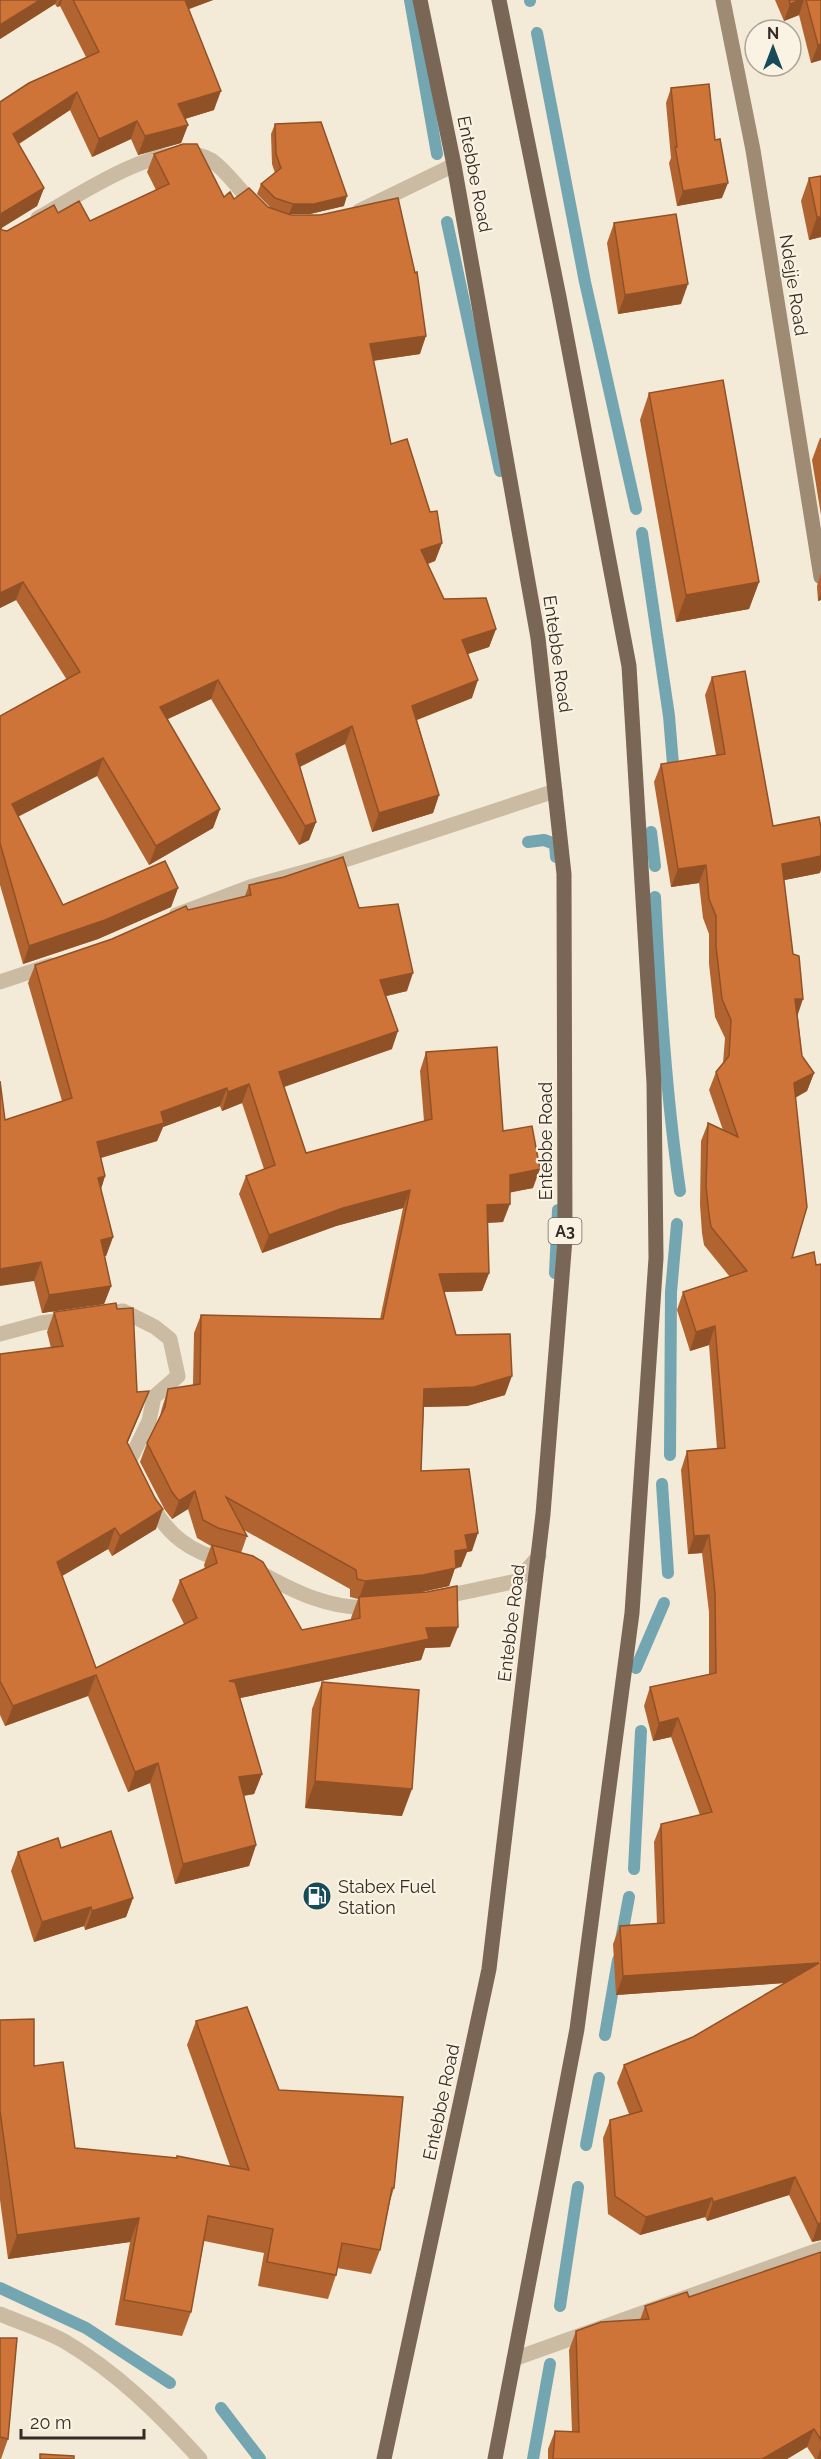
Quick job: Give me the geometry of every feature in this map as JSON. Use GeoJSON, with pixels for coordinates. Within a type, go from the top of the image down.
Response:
{"type":"FeatureCollection","features":[{"type":"Feature","properties":{"kind":"main road","name":"Entebbe Road"},"geometry":{"type":"LineString","coordinates":[[384,2459],[489,1969],[539,1556],[565,1239],[564,874],[538,638],[454,165],[420,0]]}},
{"type":"Feature","properties":{"kind":"main road"},"geometry":{"type":"LineString","coordinates":[[495,2459],[577,2029],[632,1613],[656,1258],[654,1083],[629,666],[561,308],[499,0]]}},
{"type":"Feature","properties":{"kind":"street","name":"Ndejje Road"},"geometry":{"type":"LineString","coordinates":[[723,0],[753,150],[821,577]]}},
{"type":"Feature","properties":{"kind":"street"},"geometry":{"type":"LineString","coordinates":[[23,226],[131,167],[170,154],[193,152],[213,160],[266,217]]}},
{"type":"Feature","properties":{"kind":"street"},"geometry":{"type":"LineString","coordinates":[[347,217],[454,165]]}},
{"type":"Feature","properties":{"kind":"street"},"geometry":{"type":"LineString","coordinates":[[164,920],[250,887],[333,864],[555,791]]}},
{"type":"Feature","properties":{"kind":"street"},"geometry":{"type":"LineString","coordinates":[[0,982],[70,959]]}},
{"type":"Feature","properties":{"kind":"street"},"geometry":{"type":"LineString","coordinates":[[0,1334],[41,1323],[123,1311],[155,1327],[170,1339],[178,1376],[154,1397],[149,1421],[129,1462],[157,1516],[176,1538],[208,1556],[249,1567],[298,1594],[358,1609],[394,1605]]}},
{"type":"Feature","properties":{"kind":"street"},"geometry":{"type":"LineString","coordinates":[[418,1602],[517,1581],[539,1556]]}},
{"type":"Feature","properties":{"kind":"street"},"geometry":{"type":"LineString","coordinates":[[514,2359],[821,2249]]}},
{"type":"Feature","properties":{"kind":"street"},"geometry":{"type":"LineString","coordinates":[[0,2314],[63,2341],[108,2371],[157,2412],[200,2459]]}},
{"type":"Feature","properties":{"kind":"building"},"geometry":{"type":"Polygon","coordinates":[[[0,0],[40,0],[0,25],[0,0]]]}},
{"type":"Feature","properties":{"kind":"building"},"geometry":{"type":"Polygon","coordinates":[[[73,0],[185,0],[221,91],[178,104],[188,125],[145,136],[137,121],[99,139],[77,92],[13,134],[44,188],[0,216],[0,102],[29,83],[99,52],[73,0]]]}},
{"type":"Feature","properties":{"kind":"building"},"geometry":{"type":"Polygon","coordinates":[[[806,0],[821,0],[821,44],[818,45],[806,0]]]}},
{"type":"Feature","properties":{"kind":"building"},"geometry":{"type":"Polygon","coordinates":[[[709,84],[715,140],[720,139],[728,183],[683,191],[675,147],[677,147],[671,88],[709,84]]]}},
{"type":"Feature","properties":{"kind":"building"},"geometry":{"type":"Polygon","coordinates":[[[321,122],[347,196],[314,204],[293,204],[275,198],[261,184],[281,168],[276,154],[275,124],[321,122]]]}},
{"type":"Feature","properties":{"kind":"building"},"geometry":{"type":"Polygon","coordinates":[[[183,144],[197,144],[224,197],[230,192],[234,199],[249,188],[268,207],[291,215],[320,215],[398,198],[415,273],[417,272],[426,336],[370,344],[391,444],[407,439],[430,512],[437,511],[442,543],[421,550],[444,599],[486,598],[496,629],[462,640],[478,680],[412,706],[439,795],[379,813],[352,726],[296,754],[316,822],[305,826],[218,680],[160,707],[220,809],[156,846],[103,758],[12,804],[63,905],[165,861],[178,888],[105,920],[29,946],[0,843],[0,716],[80,672],[23,582],[0,593],[0,227],[7,231],[54,205],[58,213],[79,201],[90,221],[169,184],[154,154],[183,144]]]}},
{"type":"Feature","properties":{"kind":"building"},"geometry":{"type":"Polygon","coordinates":[[[821,176],[821,217],[817,217],[809,178],[821,176]]]}},
{"type":"Feature","properties":{"kind":"building"},"geometry":{"type":"Polygon","coordinates":[[[676,214],[688,284],[625,295],[614,223],[676,214]]]}},
{"type":"Feature","properties":{"kind":"building"},"geometry":{"type":"Polygon","coordinates":[[[723,380],[759,582],[686,595],[649,393],[723,380]]]}},
{"type":"Feature","properties":{"kind":"building"},"geometry":{"type":"Polygon","coordinates":[[[745,671],[773,826],[819,817],[821,828],[821,856],[782,864],[793,954],[799,956],[803,999],[795,999],[802,1056],[814,1073],[794,1083],[807,1207],[792,1258],[814,1252],[816,1265],[821,1264],[821,2223],[818,2224],[795,2177],[713,2202],[712,2198],[646,2217],[615,2196],[610,2120],[642,2111],[624,2065],[693,2037],[819,1963],[623,1976],[620,1926],[664,1923],[661,1824],[712,1812],[678,1718],[659,1723],[650,1687],[716,1673],[715,1593],[709,1535],[694,1536],[687,1451],[725,1448],[715,1326],[696,1332],[683,1292],[747,1271],[711,1227],[706,1186],[708,1123],[738,1137],[716,1072],[729,1056],[731,1020],[722,999],[716,946],[716,916],[709,899],[706,865],[678,869],[661,764],[725,754],[712,677],[745,671]]]}},
{"type":"Feature","properties":{"kind":"building"},"geometry":{"type":"Polygon","coordinates":[[[343,857],[359,908],[398,904],[413,973],[380,980],[398,1031],[279,1072],[306,1153],[432,1119],[426,1052],[497,1047],[503,1131],[532,1126],[540,1169],[510,1175],[510,1204],[487,1205],[489,1273],[439,1274],[456,1335],[510,1334],[512,1376],[474,1387],[424,1389],[421,1471],[469,1469],[478,1533],[465,1535],[468,1549],[455,1551],[456,1568],[423,1575],[365,1581],[357,1579],[356,1570],[226,1497],[247,1536],[218,1528],[203,1520],[195,1491],[179,1501],[147,1443],[165,1407],[168,1389],[200,1384],[201,1315],[383,1319],[410,1190],[343,1208],[269,1235],[246,1176],[275,1165],[249,1084],[228,1092],[227,1088],[161,1112],[164,1123],[97,1142],[105,1176],[98,1178],[113,1237],[101,1240],[111,1286],[49,1295],[41,1262],[0,1269],[0,1081],[5,1120],[72,1098],[35,965],[112,939],[186,906],[188,910],[251,895],[249,885],[284,877],[343,857]]]}},
{"type":"Feature","properties":{"kind":"building"},"geometry":{"type":"Polygon","coordinates":[[[116,1303],[117,1309],[133,1308],[137,1392],[149,1391],[127,1442],[156,1500],[163,1509],[120,1536],[115,1528],[57,1562],[96,1668],[197,1618],[180,1580],[217,1563],[212,1545],[253,1556],[263,1562],[302,1630],[360,1618],[359,1597],[427,1592],[457,1586],[458,1627],[426,1628],[429,1639],[229,1681],[235,1682],[262,1774],[239,1777],[256,1845],[183,1864],[158,1763],[135,1772],[96,1675],[13,1706],[0,1681],[0,1354],[63,1346],[54,1312],[116,1303]]]}},
{"type":"Feature","properties":{"kind":"building"},"geometry":{"type":"Polygon","coordinates":[[[322,1682],[419,1690],[412,1789],[315,1781],[322,1682]]]}},
{"type":"Feature","properties":{"kind":"building"},"geometry":{"type":"Polygon","coordinates":[[[111,1831],[133,1898],[92,1911],[91,1907],[42,1922],[18,1852],[58,1838],[61,1848],[111,1831]]]}},
{"type":"Feature","properties":{"kind":"building"},"geometry":{"type":"Polygon","coordinates":[[[247,2007],[279,2090],[403,2097],[394,2188],[392,2188],[380,2250],[342,2243],[336,2275],[267,2262],[273,2229],[208,2216],[191,2312],[124,2300],[139,2218],[17,2235],[0,2111],[0,2020],[34,2019],[34,2066],[63,2062],[75,2148],[177,2158],[177,2156],[249,2170],[196,2021],[247,2007]]]}},
{"type":"Feature","properties":{"kind":"building"},"geometry":{"type":"Polygon","coordinates":[[[821,2252],[821,2440],[814,2429],[762,2459],[553,2459],[555,2431],[579,2432],[576,2331],[601,2322],[649,2319],[645,2306],[687,2292],[689,2297],[821,2252]]]}},
{"type":"Feature","properties":{"kind":"building"},"geometry":{"type":"Polygon","coordinates":[[[0,2338],[17,2338],[8,2439],[0,2437],[0,2338]]]}},
{"type":"Feature","properties":{"kind":"building"},"geometry":{"type":"Polygon","coordinates":[[[40,2454],[74,2456],[74,2459],[40,2459],[40,2454]]]}},
{"type":"Feature","properties":{"kind":"waterway"},"geometry":{"type":"LineString","coordinates":[[410,0],[437,154]]}},
{"type":"Feature","properties":{"kind":"waterway"},"geometry":{"type":"LineString","coordinates":[[537,33],[585,282],[636,509]]}},
{"type":"Feature","properties":{"kind":"waterway"},"geometry":{"type":"LineString","coordinates":[[447,222],[500,471]]}},
{"type":"Feature","properties":{"kind":"waterway"},"geometry":{"type":"LineString","coordinates":[[642,533],[669,716],[674,776]]}},
{"type":"Feature","properties":{"kind":"waterway"},"geometry":{"type":"LineString","coordinates":[[651,832],[655,866]]}},
{"type":"Feature","properties":{"kind":"waterway"},"geometry":{"type":"LineString","coordinates":[[528,842],[544,840],[555,844],[556,857]]}},
{"type":"Feature","properties":{"kind":"waterway"},"geometry":{"type":"LineString","coordinates":[[655,897],[664,1045],[680,1191]]}},
{"type":"Feature","properties":{"kind":"waterway"},"geometry":{"type":"LineString","coordinates":[[555,1273],[558,1210]]}},
{"type":"Feature","properties":{"kind":"waterway"},"geometry":{"type":"LineString","coordinates":[[670,1455],[671,1292],[677,1224]]}},
{"type":"Feature","properties":{"kind":"waterway"},"geometry":{"type":"LineString","coordinates":[[662,1484],[668,1573]]}},
{"type":"Feature","properties":{"kind":"waterway"},"geometry":{"type":"LineString","coordinates":[[636,1668],[664,1603]]}},
{"type":"Feature","properties":{"kind":"waterway"},"geometry":{"type":"LineString","coordinates":[[634,1869],[641,1731]]}},
{"type":"Feature","properties":{"kind":"waterway"},"geometry":{"type":"LineString","coordinates":[[621,1940],[629,1897]]}},
{"type":"Feature","properties":{"kind":"waterway"},"geometry":{"type":"LineString","coordinates":[[605,2035],[618,1960]]}},
{"type":"Feature","properties":{"kind":"waterway"},"geometry":{"type":"LineString","coordinates":[[586,2145],[599,2078]]}},
{"type":"Feature","properties":{"kind":"waterway"},"geometry":{"type":"LineString","coordinates":[[560,2306],[578,2187]]}},
{"type":"Feature","properties":{"kind":"waterway"},"geometry":{"type":"LineString","coordinates":[[0,2288],[86,2328],[170,2383]]}},
{"type":"Feature","properties":{"kind":"waterway"},"geometry":{"type":"LineString","coordinates":[[533,2459],[550,2364]]}},
{"type":"Feature","properties":{"kind":"waterway"},"geometry":{"type":"LineString","coordinates":[[221,2408],[260,2459]]}},
{"type":"Feature","properties":{"kind":"place","name":"Stabex Fuel Station"},"geometry":{"type":"Point","coordinates":[317,1896]}}]}
